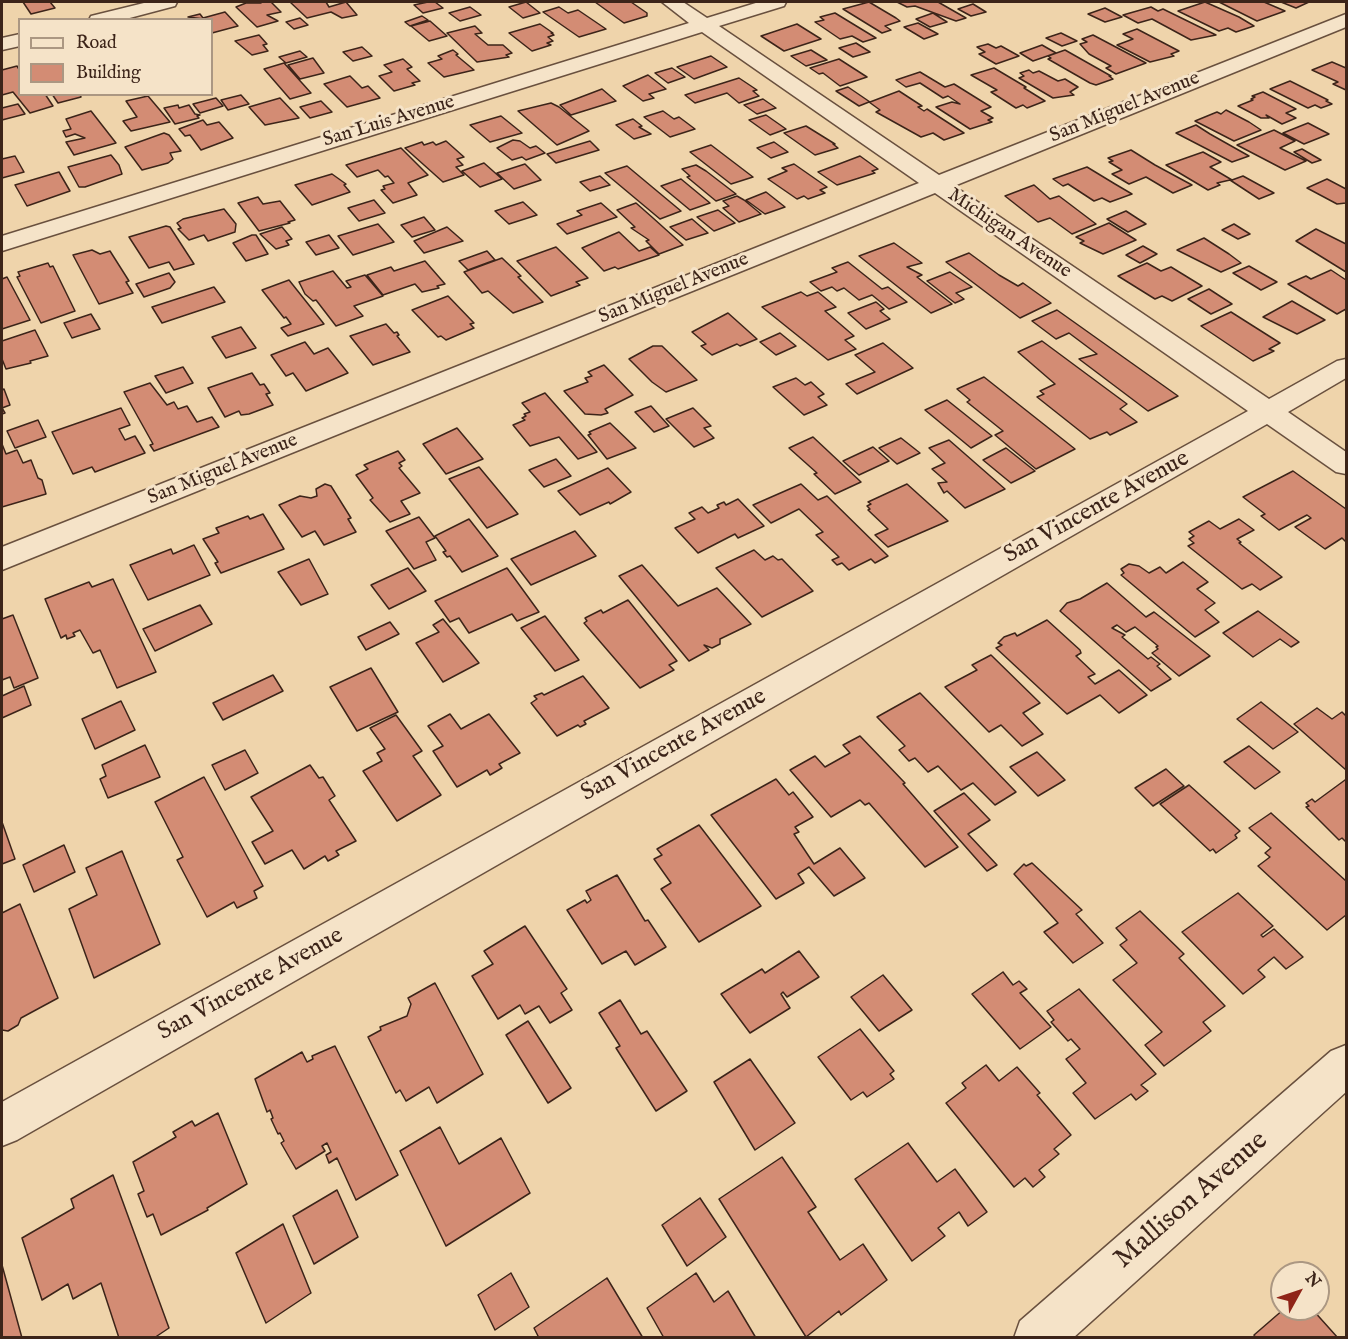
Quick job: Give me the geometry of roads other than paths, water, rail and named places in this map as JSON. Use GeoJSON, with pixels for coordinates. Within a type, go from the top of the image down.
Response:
{"type":"FeatureCollection","features":[{"type":"Feature","properties":{"kind":"street"},"geometry":{"type":"LineString","coordinates":[[106,18],[168,2]]}},
{"type":"Feature","properties":{"kind":"street","name":"Michigan Avenue"},"geometry":{"type":"LineString","coordinates":[[671,2],[1347,465]]}},
{"type":"Feature","properties":{"kind":"street","name":"San Luis Avenue"},"geometry":{"type":"LineString","coordinates":[[2,244],[777,2]]}},
{"type":"Feature","properties":{"kind":"street","name":"San Miguel Avenue"},"geometry":{"type":"LineString","coordinates":[[2,559],[1347,20]]}},
{"type":"Feature","properties":{"kind":"street"},"geometry":{"type":"LineString","coordinates":[[2,44],[18,40]]}},
{"type":"Feature","properties":{"kind":"street","name":"San Vincente Avenue"},"geometry":{"type":"LineString","coordinates":[[2,1125],[1347,368]]}},
{"type":"Feature","properties":{"kind":"street","name":"Mallison Avenue"},"geometry":{"type":"LineString","coordinates":[[1037,1338],[1347,1065]]}}]}
